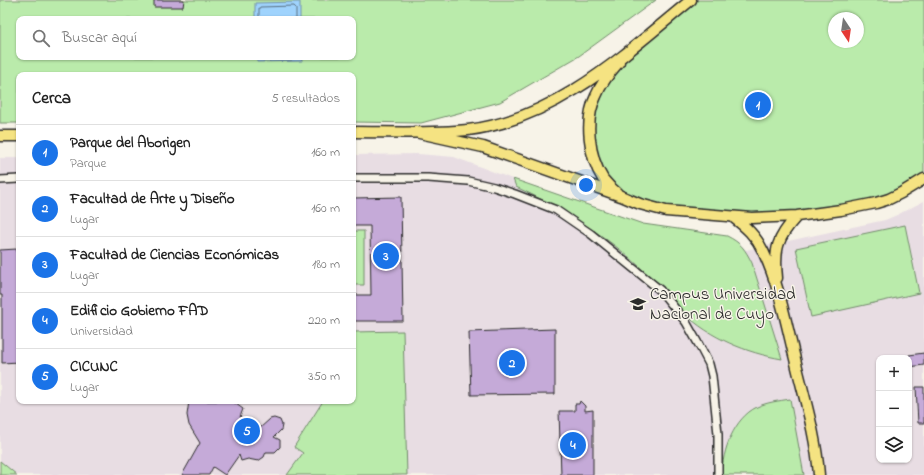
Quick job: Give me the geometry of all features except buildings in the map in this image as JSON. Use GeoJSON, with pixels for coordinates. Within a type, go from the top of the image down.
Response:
{"type":"FeatureCollection","features":[{"type":"Feature","properties":{"kind":"main road"},"geometry":{"type":"LineString","coordinates":[[356,132],[468,130],[520,117],[547,106],[585,83],[627,52],[691,0]]}},
{"type":"Feature","properties":{"kind":"main road"},"geometry":{"type":"LineString","coordinates":[[621,196],[604,180],[599,172],[592,151],[590,113],[595,96],[627,52]]}},
{"type":"Feature","properties":{"kind":"main road"},"geometry":{"type":"LineString","coordinates":[[415,132],[483,146],[640,204],[666,211],[752,218],[797,216],[841,210],[876,203],[889,199],[924,179]]}},
{"type":"Feature","properties":{"kind":"main road"},"geometry":{"type":"LineString","coordinates":[[0,136],[16,136]]}},
{"type":"Feature","properties":{"kind":"main road"},"geometry":{"type":"LineString","coordinates":[[777,288],[775,260],[777,248],[783,234],[797,216]]}},
{"type":"Feature","properties":{"kind":"main road"},"geometry":{"type":"LineString","coordinates":[[733,217],[747,227],[762,250],[777,288],[809,415],[816,448],[818,475]]}},
{"type":"Feature","properties":{"kind":"street"},"geometry":{"type":"LineString","coordinates":[[356,178],[428,178],[468,181],[515,194],[556,210],[591,234],[660,290],[686,322],[709,364],[712,376],[718,434],[718,475]]}},
{"type":"Feature","properties":{"kind":"street"},"geometry":{"type":"LineString","coordinates":[[0,180],[16,180]]}},
{"type":"Feature","properties":{"kind":"shaded area","name":"Campus Universidad Nacional de Cuyo"},"geometry":{"type":"Polygon","coordinates":[[[418,154],[454,157],[544,191],[643,224],[727,236],[737,241],[746,250],[885,220],[924,201],[924,475],[0,475],[0,158],[16,158],[16,404],[356,404],[356,155],[418,154]]]}},
{"type":"Feature","properties":{"kind":"green space"},"geometry":{"type":"Polygon","coordinates":[[[0,0],[656,0],[579,56],[500,102],[421,123],[356,122],[356,72],[16,72],[16,123],[0,123],[0,0]]]}},
{"type":"Feature","properties":{"kind":"green space"},"geometry":{"type":"Polygon","coordinates":[[[691,0],[924,0],[924,179],[901,193],[797,216],[640,204],[604,180],[589,129],[604,82],[614,68],[691,0]]]}},
{"type":"Feature","properties":{"kind":"green space"},"geometry":{"type":"Polygon","coordinates":[[[513,179],[643,224],[727,236],[736,241],[745,250],[752,263],[782,359],[742,348],[705,330],[684,313],[644,270],[616,246],[575,218],[516,187],[513,179]]]}},
{"type":"Feature","properties":{"kind":"green space"},"geometry":{"type":"Polygon","coordinates":[[[905,225],[919,293],[811,317],[796,248],[905,225]]]}},
{"type":"Feature","properties":{"kind":"green space"},"geometry":{"type":"Polygon","coordinates":[[[356,231],[364,231],[364,285],[356,285],[356,231]]]}},
{"type":"Feature","properties":{"kind":"green space"},"geometry":{"type":"Polygon","coordinates":[[[403,331],[407,475],[287,475],[303,453],[294,447],[321,404],[356,404],[356,332],[403,331]]]}},
{"type":"Feature","properties":{"kind":"green space"},"geometry":{"type":"Polygon","coordinates":[[[790,399],[804,475],[722,475],[724,456],[727,446],[736,427],[742,419],[749,412],[761,405],[790,399]]]}},
{"type":"Feature","properties":{"kind":"green space"},"geometry":{"type":"Polygon","coordinates":[[[0,461],[17,475],[0,475],[0,461]]]}},
{"type":"Feature","properties":{"kind":"water"},"geometry":{"type":"Polygon","coordinates":[[[300,2],[300,16],[255,16],[255,3],[300,2]]]}},
{"type":"Feature","properties":{"kind":"water"},"geometry":{"type":"Polygon","coordinates":[[[257,60],[302,61],[257,62],[257,60]]]}},
{"type":"Feature","properties":{"kind":"place","name":"Parque del Aborigen"},"geometry":{"type":"Point","coordinates":[758,105]}},
{"type":"Feature","properties":{"kind":"place","name":"Facultad de Ciencias Económicas"},"geometry":{"type":"Point","coordinates":[386,256]}},
{"type":"Feature","properties":{"kind":"place","name":"Campus Universidad Nacional de Cuyo"},"geometry":{"type":"Point","coordinates":[638,304]}},
{"type":"Feature","properties":{"kind":"place","name":"Facultad de Arte y Diseño"},"geometry":{"type":"Point","coordinates":[512,363]}},
{"type":"Feature","properties":{"kind":"place","name":"CICUNC"},"geometry":{"type":"Point","coordinates":[247,431]}},
{"type":"Feature","properties":{"kind":"place","name":"Edificio Gobierno FAD"},"geometry":{"type":"Point","coordinates":[573,445]}}]}
